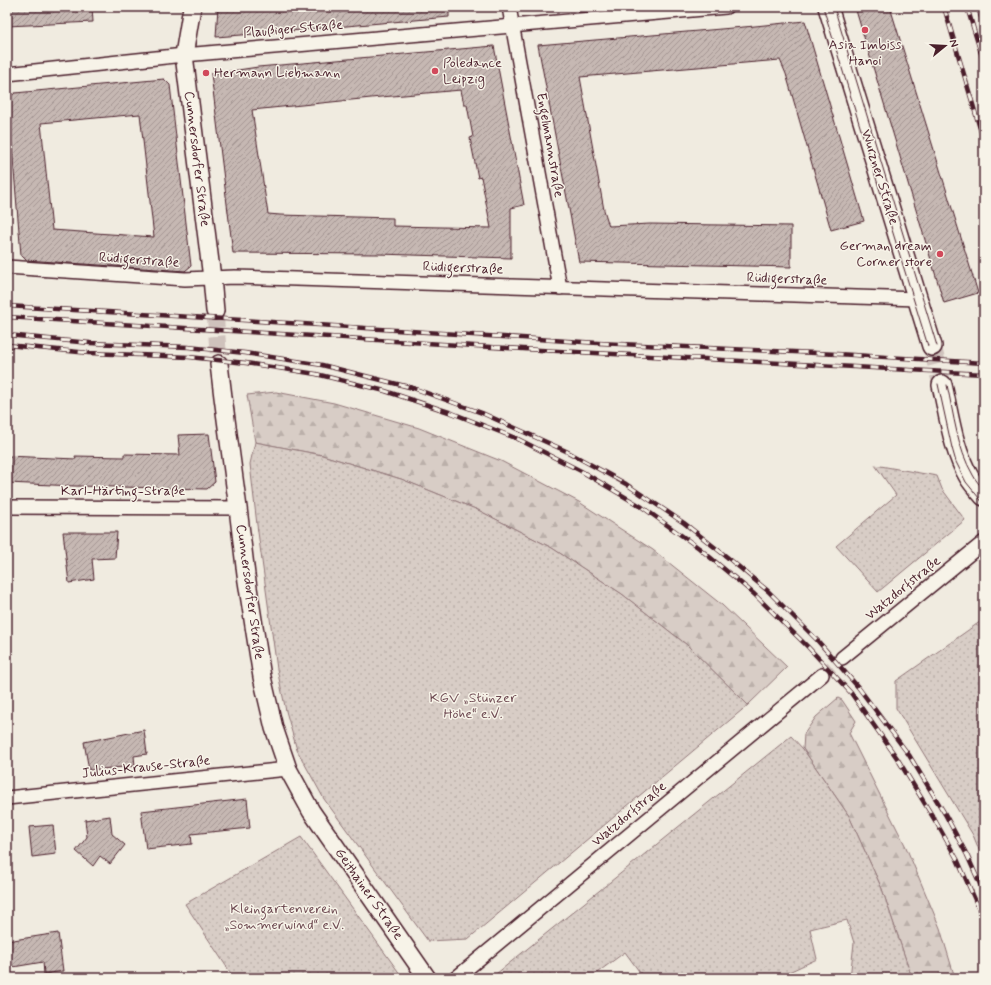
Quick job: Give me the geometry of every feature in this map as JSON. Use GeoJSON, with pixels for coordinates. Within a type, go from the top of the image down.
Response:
{"type":"FeatureCollection","features":[{"type":"Feature","properties":{"kind":"main road","name":"Wurzner Straße"},"geometry":{"type":"LineString","coordinates":[[828,7],[932,346]]}},
{"type":"Feature","properties":{"kind":"main road"},"geometry":{"type":"LineString","coordinates":[[942,385],[961,461],[969,478],[984,496]]}},
{"type":"Feature","properties":{"kind":"street","name":"Cunnersdorfer Straße"},"geometry":{"type":"LineString","coordinates":[[192,7],[184,55],[215,311]]}},
{"type":"Feature","properties":{"kind":"street","name":"Engelmannstraße"},"geometry":{"type":"LineString","coordinates":[[509,7],[560,288]]}},
{"type":"Feature","properties":{"kind":"street","name":"Plaußiger Straße"},"geometry":{"type":"LineString","coordinates":[[7,74],[184,55],[726,7]]}},
{"type":"Feature","properties":{"kind":"street","name":"Rüdigerstraße"},"geometry":{"type":"LineString","coordinates":[[7,267],[185,279],[235,277],[918,299]]}},
{"type":"Feature","properties":{"kind":"street","name":"Cunnersdorfer Straße"},"geometry":{"type":"LineString","coordinates":[[220,364],[246,575],[262,677],[274,728],[288,769],[311,811]]}},
{"type":"Feature","properties":{"kind":"street","name":"Karl-Härting-Straße"},"geometry":{"type":"LineString","coordinates":[[7,507],[238,508]]}},
{"type":"Feature","properties":{"kind":"street","name":"Watzdorfstraße"},"geometry":{"type":"LineString","coordinates":[[842,658],[984,542]]}},
{"type":"Feature","properties":{"kind":"street","name":"Watzdorfstraße"},"geometry":{"type":"LineString","coordinates":[[456,978],[822,675]]}},
{"type":"Feature","properties":{"kind":"street","name":"Julius-Krause-Straße"},"geometry":{"type":"LineString","coordinates":[[7,798],[288,769]]}},
{"type":"Feature","properties":{"kind":"street","name":"Geithainer Straße"},"geometry":{"type":"LineString","coordinates":[[311,811],[427,978]]}},
{"type":"Feature","properties":{"kind":"green space"},"geometry":{"type":"Polygon","coordinates":[[[276,392],[334,403],[419,428],[501,461],[579,502],[653,550],[722,605],[787,667],[748,705],[687,645],[622,594],[552,548],[478,510],[401,479],[322,455],[255,442],[247,395],[276,392]]]}},
{"type":"Feature","properties":{"kind":"green space","name":"KGV „Stünzer Höhe“ e.V."},"geometry":{"type":"Polygon","coordinates":[[[255,442],[322,455],[401,479],[478,510],[552,548],[622,594],[687,645],[748,705],[468,939],[428,941],[324,799],[297,750],[286,711],[277,669],[257,525],[250,464],[255,442]]]}},
{"type":"Feature","properties":{"kind":"green space"},"geometry":{"type":"Polygon","coordinates":[[[875,465],[937,476],[942,489],[965,520],[878,592],[836,546],[896,495],[875,465]]]}},
{"type":"Feature","properties":{"kind":"green space"},"geometry":{"type":"Polygon","coordinates":[[[984,619],[984,862],[973,835],[896,708],[896,681],[984,619]]]}},
{"type":"Feature","properties":{"kind":"green space"},"geometry":{"type":"Polygon","coordinates":[[[838,698],[842,700],[856,721],[849,733],[906,847],[940,928],[955,978],[912,978],[882,889],[849,816],[803,749],[804,734],[816,717],[838,698]]]}},
{"type":"Feature","properties":{"kind":"green space"},"geometry":{"type":"Polygon","coordinates":[[[791,736],[803,749],[849,816],[882,889],[912,978],[850,978],[854,943],[847,920],[810,929],[817,959],[776,978],[644,978],[625,952],[590,978],[491,978],[791,736]]]}},
{"type":"Feature","properties":{"kind":"green space","name":"Kleingartenverein „Sommerwind“ e.V."},"geometry":{"type":"Polygon","coordinates":[[[301,837],[403,978],[234,978],[185,904],[301,837]]]}},
{"type":"Feature","properties":{"kind":"building"},"geometry":{"type":"Polygon","coordinates":[[[7,7],[92,7],[93,22],[7,26],[7,7]]]}},
{"type":"Feature","properties":{"kind":"building"},"geometry":{"type":"Polygon","coordinates":[[[218,7],[449,7],[449,17],[216,37],[218,7]]]}},
{"type":"Feature","properties":{"kind":"building"},"geometry":{"type":"Polygon","coordinates":[[[855,7],[890,7],[978,293],[944,303],[855,7]]]}},
{"type":"Feature","properties":{"kind":"building"},"geometry":{"type":"Polygon","coordinates":[[[805,21],[864,221],[831,230],[786,74],[780,60],[580,77],[604,210],[609,226],[650,224],[791,226],[791,267],[579,262],[538,45],[805,21]]]}},
{"type":"Feature","properties":{"kind":"building"},"geometry":{"type":"Polygon","coordinates":[[[494,46],[524,205],[511,208],[511,258],[378,254],[233,253],[211,74],[258,67],[494,46]],[[461,90],[252,110],[268,214],[393,218],[393,226],[491,228],[481,177],[478,178],[470,138],[473,137],[467,105],[464,105],[461,90]]]}},
{"type":"Feature","properties":{"kind":"building"},"geometry":{"type":"Polygon","coordinates":[[[164,79],[170,85],[191,266],[185,271],[26,260],[21,255],[8,99],[15,93],[164,79]],[[140,114],[41,123],[52,230],[154,237],[140,114]]]}},
{"type":"Feature","properties":{"kind":"building"},"geometry":{"type":"Polygon","coordinates":[[[209,434],[215,482],[207,489],[7,483],[7,456],[76,459],[75,456],[124,457],[124,454],[180,455],[178,435],[209,434]]]}},
{"type":"Feature","properties":{"kind":"building"},"geometry":{"type":"Polygon","coordinates":[[[63,532],[117,532],[115,558],[92,559],[94,579],[69,583],[63,532]]]}},
{"type":"Feature","properties":{"kind":"building"},"geometry":{"type":"Polygon","coordinates":[[[144,730],[147,754],[134,756],[135,766],[89,770],[84,742],[144,730]]]}},
{"type":"Feature","properties":{"kind":"building"},"geometry":{"type":"Polygon","coordinates":[[[247,799],[250,828],[191,834],[192,844],[146,849],[141,811],[247,799]]]}},
{"type":"Feature","properties":{"kind":"building"},"geometry":{"type":"Polygon","coordinates":[[[110,816],[112,834],[125,845],[110,864],[100,856],[93,866],[76,851],[87,837],[85,820],[110,816]]]}},
{"type":"Feature","properties":{"kind":"building"},"geometry":{"type":"Polygon","coordinates":[[[53,825],[56,854],[32,857],[29,827],[53,825]]]}},
{"type":"Feature","properties":{"kind":"building"},"geometry":{"type":"Polygon","coordinates":[[[58,933],[63,971],[44,974],[43,962],[7,968],[7,941],[58,933]]]}},
{"type":"Feature","properties":{"kind":"tunnel"},"geometry":{"type":"LineString","coordinates":[[215,311],[219,364]]}},
{"type":"Feature","properties":{"kind":"tunnel"},"geometry":{"type":"LineString","coordinates":[[932,346],[942,385]]}},
{"type":"Feature","properties":{"kind":"tunnel"},"geometry":{"type":"LineString","coordinates":[[822,675],[842,658]]}},
{"type":"Feature","properties":{"kind":"tram line"},"geometry":{"type":"LineString","coordinates":[[823,7],[928,346]]}},
{"type":"Feature","properties":{"kind":"tram line"},"geometry":{"type":"LineString","coordinates":[[834,7],[937,346]]}},
{"type":"Feature","properties":{"kind":"tram line"},"geometry":{"type":"LineString","coordinates":[[938,384],[956,462],[966,482],[984,504]]}},
{"type":"Feature","properties":{"kind":"tram line"},"geometry":{"type":"LineString","coordinates":[[947,385],[963,454],[974,477],[984,490]]}},
{"type":"Feature","properties":{"kind":"railway"},"geometry":{"type":"LineString","coordinates":[[944,7],[984,142]]}},
{"type":"Feature","properties":{"kind":"railway"},"geometry":{"type":"LineString","coordinates":[[967,7],[984,63]]}},
{"type":"Feature","properties":{"kind":"railway"},"geometry":{"type":"LineString","coordinates":[[978,7],[984,27]]}},
{"type":"Feature","properties":{"kind":"railway"},"geometry":{"type":"LineString","coordinates":[[7,306],[598,343],[837,354],[984,363]]}},
{"type":"Feature","properties":{"kind":"railway"},"geometry":{"type":"LineString","coordinates":[[7,317],[540,350],[984,374]]}},
{"type":"Feature","properties":{"kind":"railway"},"geometry":{"type":"LineString","coordinates":[[7,335],[90,343],[188,347],[245,353],[322,365],[413,388],[482,413],[566,451],[626,484],[684,523],[727,557],[768,591],[817,640],[858,687],[909,755],[945,814],[967,855],[984,893]]}},
{"type":"Feature","properties":{"kind":"railway"},"geometry":{"type":"LineString","coordinates":[[7,345],[89,353],[189,357],[246,363],[316,374],[385,391],[452,413],[518,439],[581,471],[642,507],[699,548],[754,594],[808,647],[851,693],[897,758],[936,822],[957,859],[984,920]]}},
{"type":"Feature","properties":{"kind":"place","name":"Asia Imbiss Hanoi"},"geometry":{"type":"Point","coordinates":[865,30]}},
{"type":"Feature","properties":{"kind":"place","name":"Poledance Leipzig"},"geometry":{"type":"Point","coordinates":[435,71]}},
{"type":"Feature","properties":{"kind":"place","name":"Hermann Liebmann"},"geometry":{"type":"Point","coordinates":[206,73]}},
{"type":"Feature","properties":{"kind":"place","name":"German dream Corner store"},"geometry":{"type":"Point","coordinates":[940,254]}}]}
